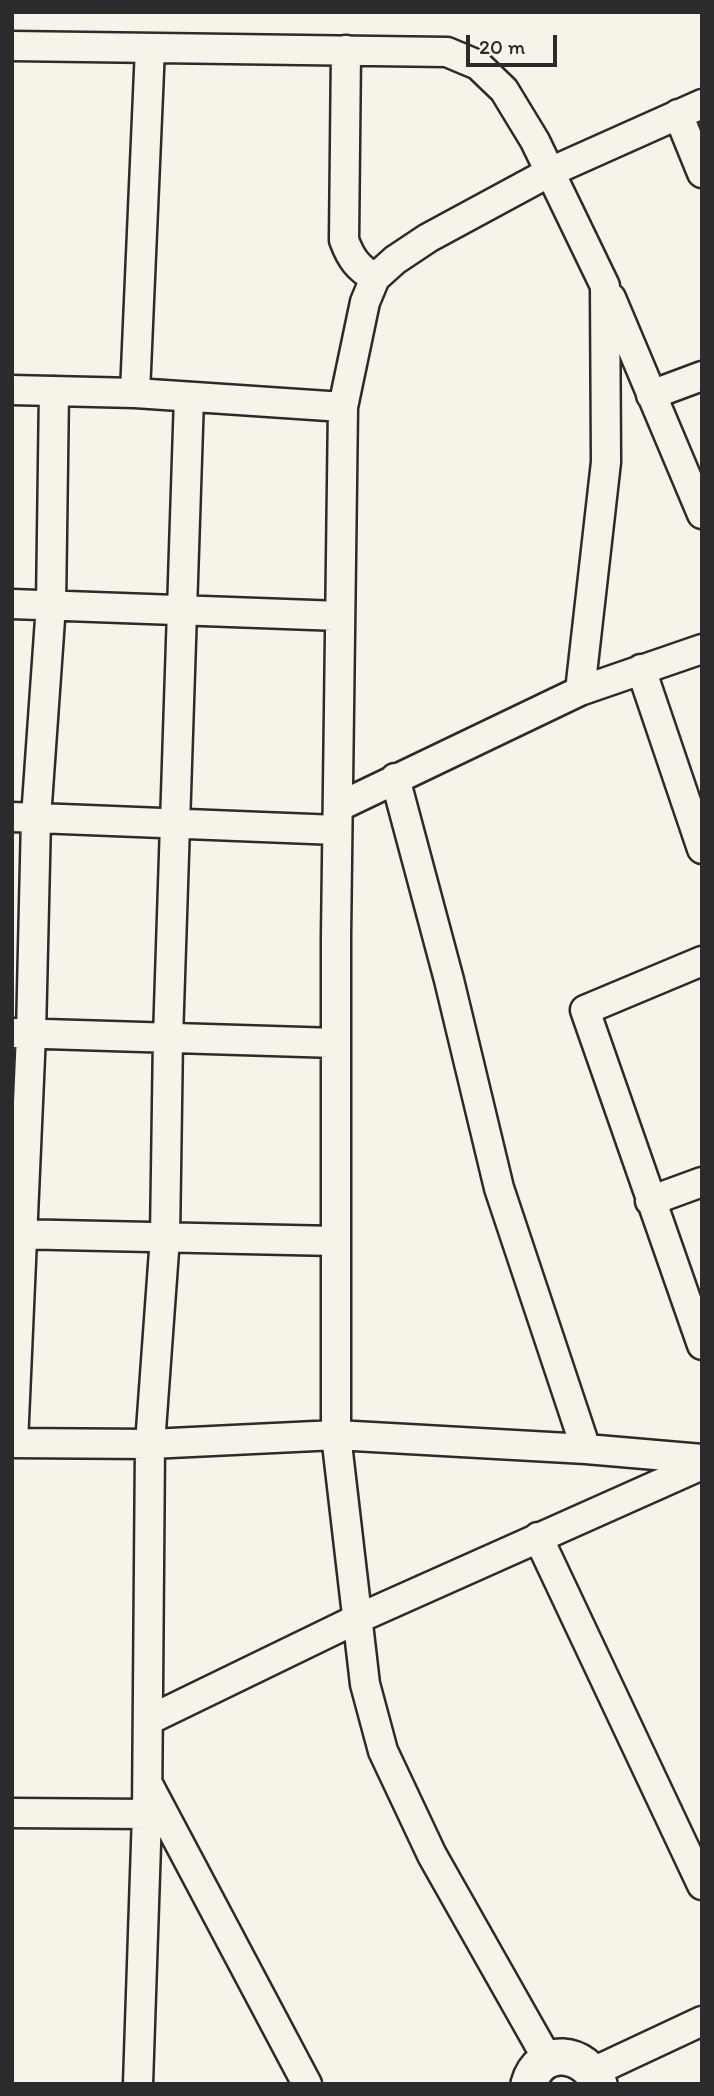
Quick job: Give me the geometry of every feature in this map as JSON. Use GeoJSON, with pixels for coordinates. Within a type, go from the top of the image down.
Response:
{"type":"FeatureCollection","features":[{"type":"Feature","properties":{"kind":"street"},"geometry":{"type":"LineString","coordinates":[[12,46],[447,51],[478,65],[504,90],[535,141],[606,286],[702,514]]}},
{"type":"Feature","properties":{"kind":"street"},"geometry":{"type":"LineString","coordinates":[[135,393],[150,48]]}},
{"type":"Feature","properties":{"kind":"street"},"geometry":{"type":"LineString","coordinates":[[346,50],[344,240],[350,257],[360,269],[375,278]]}},
{"type":"Feature","properties":{"kind":"street"},"geometry":{"type":"LineString","coordinates":[[702,173],[690,109],[550,172],[428,238],[395,260],[375,278],[365,302],[343,407],[335,1043],[336,1435],[365,1684],[383,1751],[539,2072],[561,2057],[573,2057],[584,2063],[596,2078],[702,2021]]}},
{"type":"Feature","properties":{"kind":"street"},"geometry":{"type":"LineString","coordinates":[[580,691],[606,462],[606,286]]}},
{"type":"Feature","properties":{"kind":"street"},"geometry":{"type":"LineString","coordinates":[[652,395],[702,376]]}},
{"type":"Feature","properties":{"kind":"street"},"geometry":{"type":"LineString","coordinates":[[12,390],[135,393],[343,407]]}},
{"type":"Feature","properties":{"kind":"street"},"geometry":{"type":"LineString","coordinates":[[54,391],[51,605],[24,818],[13,1443],[150,1444],[336,1435],[586,1450],[702,1462]]}},
{"type":"Feature","properties":{"kind":"street"},"geometry":{"type":"LineString","coordinates":[[138,2084],[148,1814],[150,1444],[165,1237],[168,1038],[189,397]]}},
{"type":"Feature","properties":{"kind":"street"},"geometry":{"type":"LineString","coordinates":[[12,604],[341,616]]}},
{"type":"Feature","properties":{"kind":"street"},"geometry":{"type":"LineString","coordinates":[[24,818],[176,824],[337,818],[395,778],[580,691],[702,649]]}},
{"type":"Feature","properties":{"kind":"street"},"geometry":{"type":"LineString","coordinates":[[641,669],[702,849]]}},
{"type":"Feature","properties":{"kind":"street"},"geometry":{"type":"LineString","coordinates":[[395,778],[449,980],[499,1188],[586,1450]]}},
{"type":"Feature","properties":{"kind":"street"},"geometry":{"type":"LineString","coordinates":[[702,961],[585,1010],[702,1345]]}},
{"type":"Feature","properties":{"kind":"street"},"geometry":{"type":"LineString","coordinates":[[22,1033],[335,1043]]}},
{"type":"Feature","properties":{"kind":"street"},"geometry":{"type":"LineString","coordinates":[[650,1201],[702,1182]]}},
{"type":"Feature","properties":{"kind":"street"},"geometry":{"type":"LineString","coordinates":[[17,1234],[336,1241]]}},
{"type":"Feature","properties":{"kind":"street"},"geometry":{"type":"LineString","coordinates":[[149,1720],[357,1619],[702,1462]]}},
{"type":"Feature","properties":{"kind":"street"},"geometry":{"type":"LineString","coordinates":[[538,1538],[702,1885]]}},
{"type":"Feature","properties":{"kind":"street"},"geometry":{"type":"LineString","coordinates":[[148,1784],[307,2084]]}},
{"type":"Feature","properties":{"kind":"street"},"geometry":{"type":"LineString","coordinates":[[12,1813],[148,1814]]}}]}
